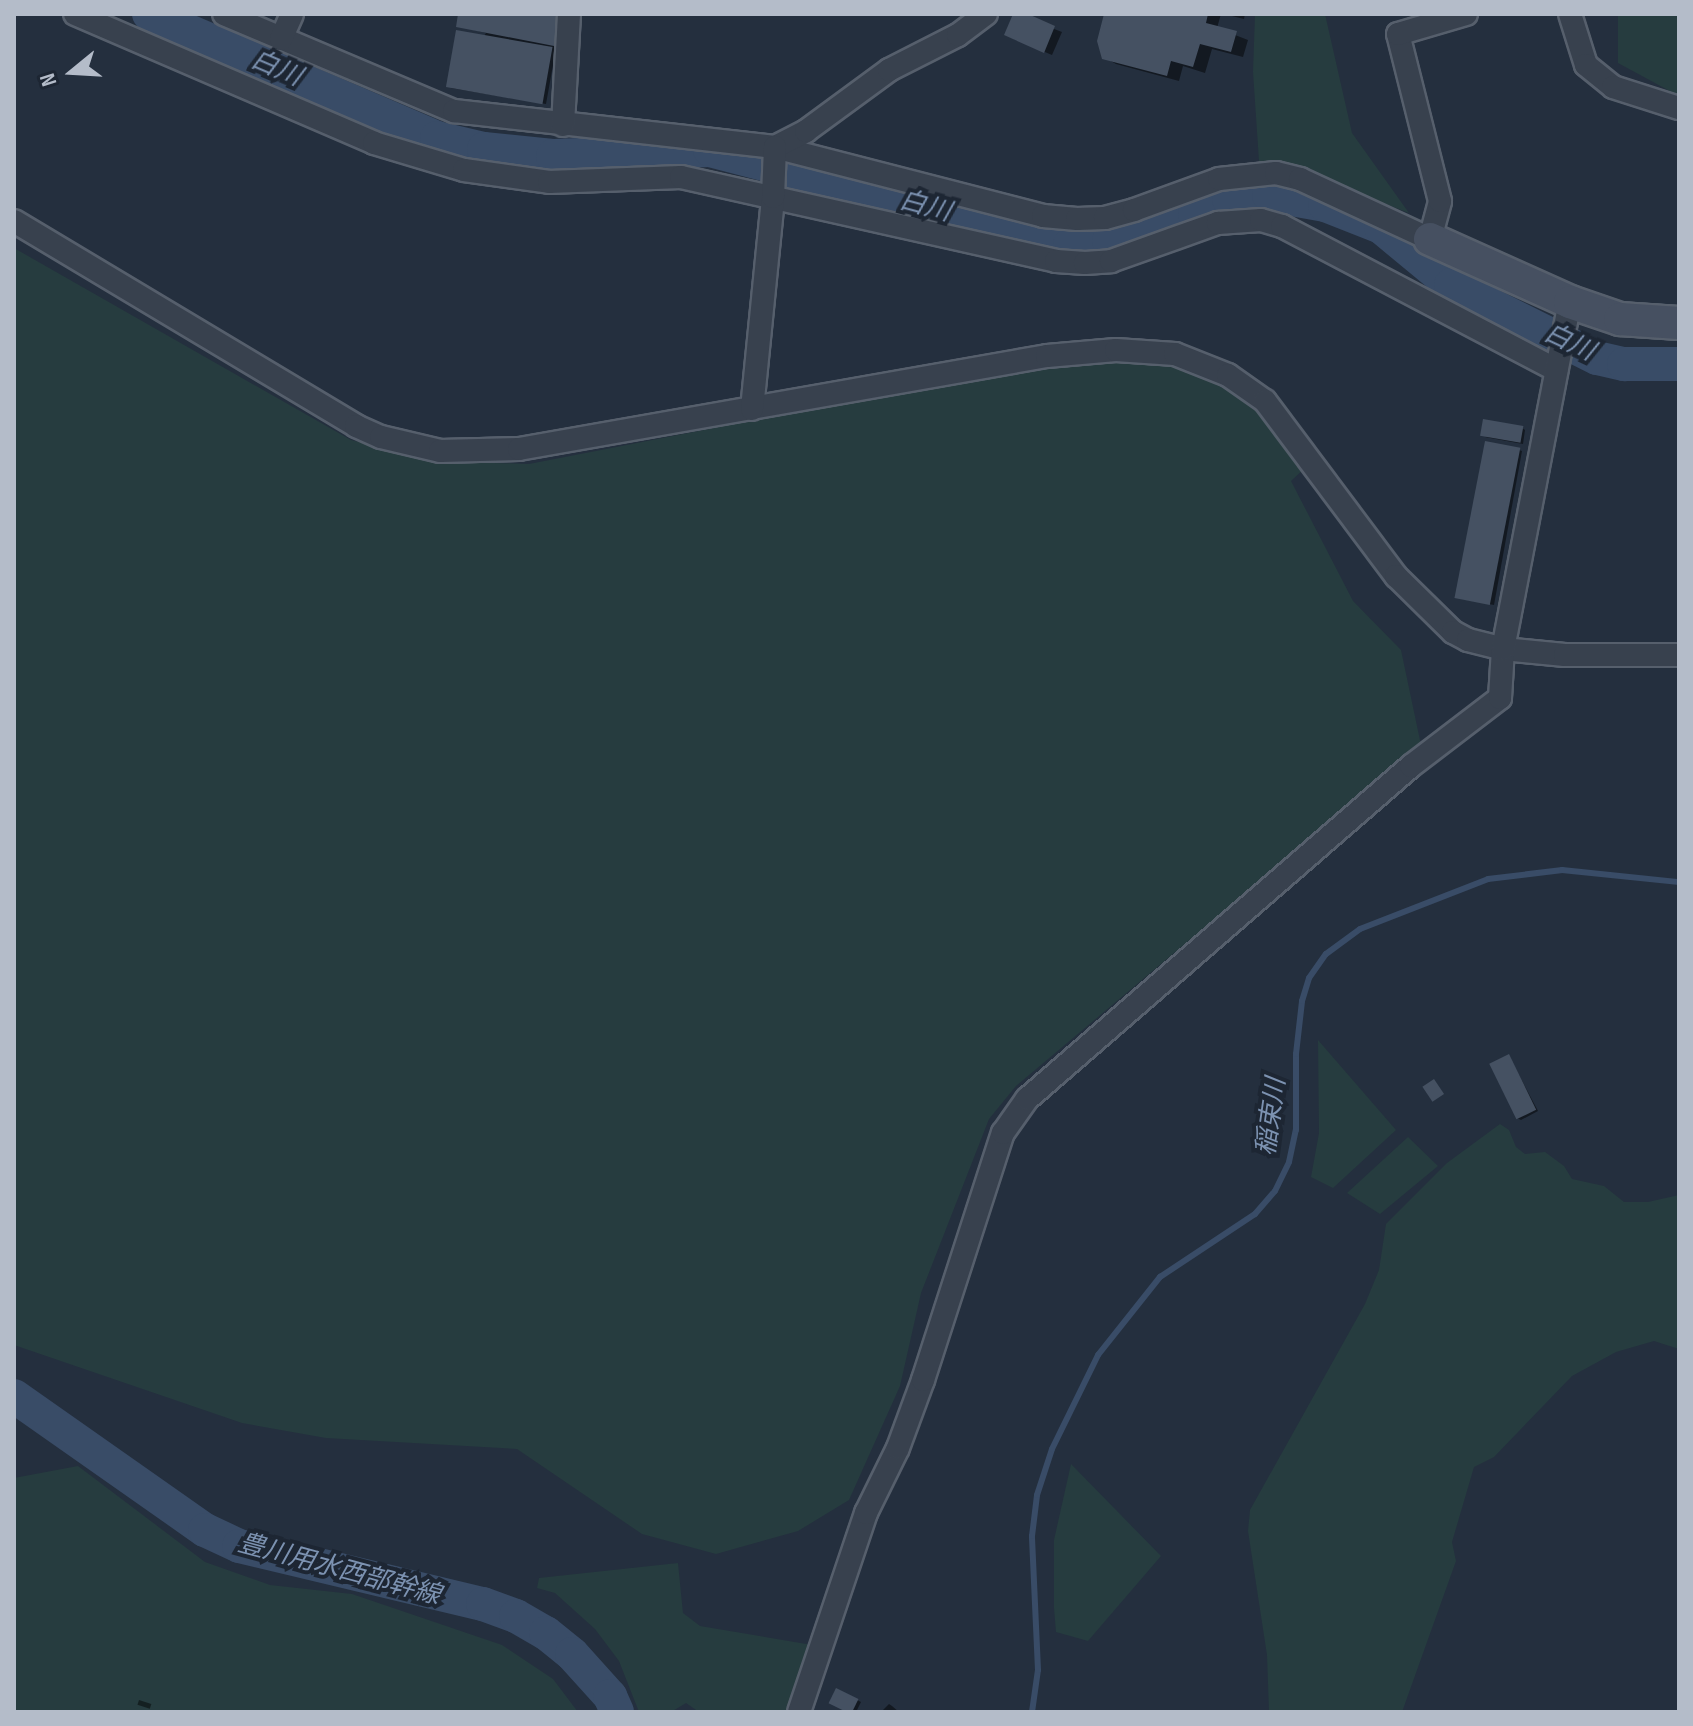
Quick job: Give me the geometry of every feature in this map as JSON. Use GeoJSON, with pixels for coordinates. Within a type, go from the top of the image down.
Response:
{"type":"FeatureCollection","features":[{"type":"Feature","properties":{"kind":"street"},"geometry":{"type":"LineString","coordinates":[[75,14],[374,143],[436,163],[549,182],[681,177],[1056,261],[1111,261],[1218,223],[1261,220],[1282,226],[1556,370]]}},
{"type":"Feature","properties":{"kind":"street"},"geometry":{"type":"LineString","coordinates":[[224,14],[454,111],[775,147],[1043,216],[1105,218],[1219,179],[1276,173],[1300,179],[1570,302],[1620,319],[1679,323]]}},
{"type":"Feature","properties":{"kind":"street"},"geometry":{"type":"LineString","coordinates":[[281,39],[292,14]]}},
{"type":"Feature","properties":{"kind":"street"},"geometry":{"type":"LineString","coordinates":[[563,125],[569,14]]}},
{"type":"Feature","properties":{"kind":"street"},"geometry":{"type":"LineString","coordinates":[[775,147],[806,131],[889,70],[958,35],[986,14]]}},
{"type":"Feature","properties":{"kind":"street"},"geometry":{"type":"LineString","coordinates":[[1430,239],[1440,201],[1398,34],[1466,14]]}},
{"type":"Feature","properties":{"kind":"street"},"geometry":{"type":"LineString","coordinates":[[1570,14],[1586,65],[1613,87],[1679,108]]}},
{"type":"Feature","properties":{"kind":"street"},"geometry":{"type":"LineString","coordinates":[[752,409],[775,147]]}},
{"type":"Feature","properties":{"kind":"street"},"geometry":{"type":"LineString","coordinates":[[14,221],[332,413],[369,432],[408,445],[466,453],[519,449],[1047,356],[1147,350],[1201,362],[1248,387],[1265,401],[1396,576],[1434,617],[1468,640],[1503,649],[1565,655],[1679,655]]}},
{"type":"Feature","properties":{"kind":"street"},"geometry":{"type":"LineString","coordinates":[[799,1712],[866,1513],[898,1448],[923,1380],[1003,1133],[1027,1099],[1411,766],[1500,698],[1503,649],[1570,302]]}},
{"type":"Feature","properties":{"kind":"green space"},"geometry":{"type":"Polygon","coordinates":[[[1255,14],[1325,14],[1352,133],[1409,213],[1287,166],[1259,161],[1253,72],[1255,14]]]}},
{"type":"Feature","properties":{"kind":"green space"},"geometry":{"type":"Polygon","coordinates":[[[1618,14],[1679,14],[1679,96],[1618,63],[1618,14]]]}},
{"type":"Feature","properties":{"kind":"green space"},"geometry":{"type":"Polygon","coordinates":[[[14,248],[351,440],[431,461],[529,464],[965,379],[1133,357],[1179,365],[1223,385],[1265,416],[1305,468],[1291,481],[1353,601],[1401,650],[1421,745],[1016,1086],[989,1119],[921,1293],[900,1386],[849,1500],[798,1531],[716,1554],[642,1534],[517,1449],[326,1438],[242,1423],[14,1345],[14,248]]]}},
{"type":"Feature","properties":{"kind":"green space"},"geometry":{"type":"Polygon","coordinates":[[[1318,1040],[1396,1130],[1333,1188],[1311,1177],[1319,1133],[1318,1040]]]}},
{"type":"Feature","properties":{"kind":"green space"},"geometry":{"type":"Polygon","coordinates":[[[1500,1124],[1509,1130],[1516,1147],[1525,1154],[1545,1152],[1564,1166],[1572,1179],[1604,1186],[1624,1202],[1648,1202],[1679,1195],[1679,1349],[1654,1341],[1616,1352],[1572,1376],[1494,1457],[1474,1467],[1452,1542],[1456,1561],[1402,1712],[1269,1712],[1267,1655],[1248,1531],[1250,1510],[1365,1304],[1379,1270],[1386,1224],[1447,1163],[1500,1124]]]}},
{"type":"Feature","properties":{"kind":"green space"},"geometry":{"type":"Polygon","coordinates":[[[1408,1137],[1438,1166],[1380,1214],[1347,1193],[1408,1137]]]}},
{"type":"Feature","properties":{"kind":"green space"},"geometry":{"type":"Polygon","coordinates":[[[1071,1464],[1161,1556],[1088,1641],[1056,1632],[1054,1540],[1071,1464]]]}},
{"type":"Feature","properties":{"kind":"green space"},"geometry":{"type":"Polygon","coordinates":[[[78,1466],[205,1562],[270,1585],[352,1594],[502,1645],[553,1679],[578,1712],[14,1712],[14,1478],[78,1466]]]}},
{"type":"Feature","properties":{"kind":"green space"},"geometry":{"type":"Polygon","coordinates":[[[678,1563],[683,1613],[700,1626],[812,1645],[790,1712],[699,1712],[686,1703],[671,1712],[639,1712],[619,1661],[595,1629],[555,1593],[537,1588],[539,1578],[678,1563]]]}},
{"type":"Feature","properties":{"kind":"building"},"geometry":{"type":"Polygon","coordinates":[[[458,14],[559,14],[554,46],[456,27],[458,14]]]}},
{"type":"Feature","properties":{"kind":"building"},"geometry":{"type":"Polygon","coordinates":[[[1013,14],[1028,14],[1055,26],[1044,53],[1004,35],[1013,14]]]}},
{"type":"Feature","properties":{"kind":"building"},"geometry":{"type":"Polygon","coordinates":[[[1104,14],[1208,14],[1206,23],[1237,31],[1231,52],[1200,44],[1193,67],[1171,61],[1167,76],[1102,59],[1097,41],[1104,14]]]}},
{"type":"Feature","properties":{"kind":"building"},"geometry":{"type":"Polygon","coordinates":[[[456,30],[553,47],[542,104],[446,87],[456,30]]]}},
{"type":"Feature","properties":{"kind":"building"},"geometry":{"type":"Polygon","coordinates":[[[1483,419],[1523,426],[1520,443],[1480,436],[1483,419]]]}},
{"type":"Feature","properties":{"kind":"building"},"geometry":{"type":"Polygon","coordinates":[[[1485,441],[1520,448],[1490,605],[1454,598],[1485,441]]]}},
{"type":"Feature","properties":{"kind":"building"},"geometry":{"type":"Polygon","coordinates":[[[1509,1054],[1536,1110],[1516,1119],[1489,1064],[1509,1054]]]}},
{"type":"Feature","properties":{"kind":"building"},"geometry":{"type":"Polygon","coordinates":[[[1434,1079],[1444,1094],[1432,1102],[1422,1087],[1434,1079]]]}},
{"type":"Feature","properties":{"kind":"building"},"geometry":{"type":"Polygon","coordinates":[[[836,1688],[858,1699],[852,1712],[829,1703],[836,1688]]]}},
{"type":"Feature","properties":{"kind":"waterway","name":"白川"},"geometry":{"type":"LineString","coordinates":[[149,14],[437,138],[484,149],[553,156],[710,150],[1070,245],[1109,241],[1195,214],[1229,199],[1269,195],[1325,205],[1381,227],[1451,285],[1597,358],[1624,364],[1679,364]]}},
{"type":"Feature","properties":{"kind":"waterway","name":"稲束川"},"geometry":{"type":"LineString","coordinates":[[1032,1712],[1038,1670],[1032,1536],[1037,1495],[1052,1449],[1098,1355],[1160,1277],[1255,1214],[1275,1191],[1289,1162],[1296,1130],[1296,1054],[1302,1001],[1309,978],[1326,954],[1360,929],[1488,879],[1562,870],[1679,882]]}},
{"type":"Feature","properties":{"kind":"waterway","name":"豊川用水西部幹線"},"geometry":{"type":"LineString","coordinates":[[14,1396],[205,1530],[239,1546],[483,1604],[516,1616],[546,1633],[572,1654],[610,1696],[617,1712]]}}]}
